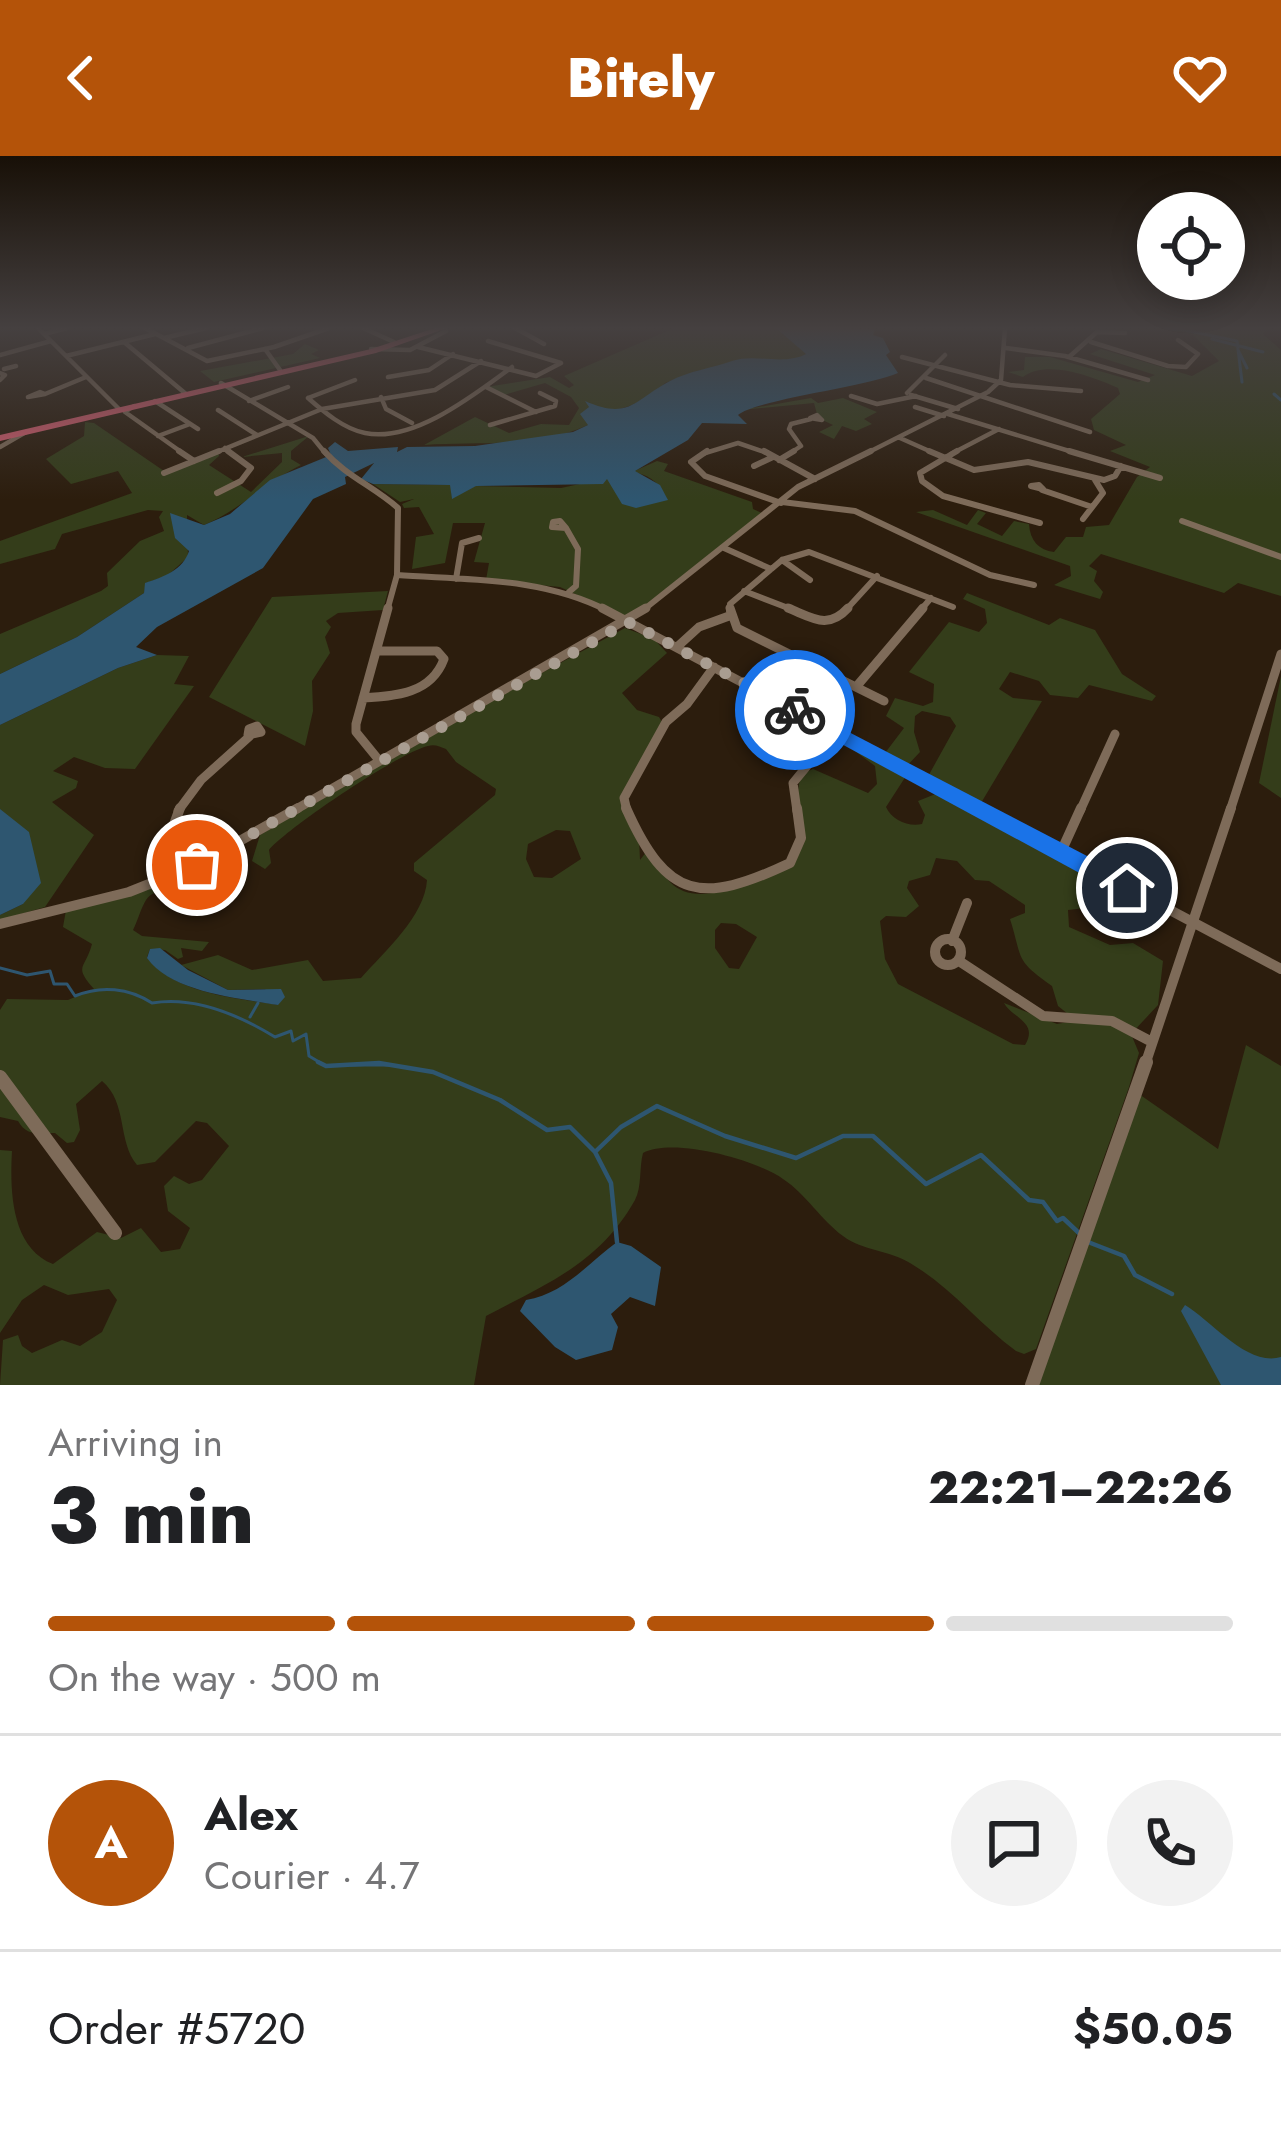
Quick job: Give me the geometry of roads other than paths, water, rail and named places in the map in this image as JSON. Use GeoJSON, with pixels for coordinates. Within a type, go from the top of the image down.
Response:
{"type":"FeatureCollection","features":[{"type":"Feature","properties":{"kind":"highway"},"geometry":{"type":"LineString","coordinates":[[2,440],[217,385]]}},
{"type":"Feature","properties":{"kind":"highway"},"geometry":{"type":"LineString","coordinates":[[2,440],[185,392]]}},
{"type":"Feature","properties":{"kind":"street"},"geometry":{"type":"LineString","coordinates":[[45,394],[66,385]]}},
{"type":"Feature","properties":{"kind":"street"},"geometry":{"type":"LineString","coordinates":[[95,385],[194,460]]}},
{"type":"Feature","properties":{"kind":"street"},"geometry":{"type":"LineString","coordinates":[[177,385],[185,392]]}},
{"type":"Feature","properties":{"kind":"street"},"geometry":{"type":"LineString","coordinates":[[225,385],[325,449],[352,479],[379,491],[398,508],[397,574],[356,732],[378,759]]}},
{"type":"Feature","properties":{"kind":"street"},"geometry":{"type":"LineString","coordinates":[[164,472],[322,409],[443,385]]}},
{"type":"Feature","properties":{"kind":"street"},"geometry":{"type":"LineString","coordinates":[[851,396],[877,404],[911,395],[920,385]]}},
{"type":"Feature","properties":{"kind":"street"},"geometry":{"type":"LineString","coordinates":[[972,385],[1082,391]]}},
{"type":"Feature","properties":{"kind":"street"},"geometry":{"type":"LineString","coordinates":[[982,385],[1004,407],[1090,432]]}},
{"type":"Feature","properties":{"kind":"street"},"geometry":{"type":"LineString","coordinates":[[358,400],[337,386],[308,398],[367,434],[392,432],[486,387],[536,412]]}},
{"type":"Feature","properties":{"kind":"street"},"geometry":{"type":"LineString","coordinates":[[249,401],[288,387]]}},
{"type":"Feature","properties":{"kind":"street"},"geometry":{"type":"LineString","coordinates":[[0,924],[129,892],[176,874],[628,622],[815,478],[950,413],[989,388]]}},
{"type":"Feature","properties":{"kind":"street"},"geometry":{"type":"LineString","coordinates":[[490,425],[556,403],[540,393]]}},
{"type":"Feature","properties":{"kind":"street"},"geometry":{"type":"LineString","coordinates":[[911,395],[950,413],[1160,478]]}},
{"type":"Feature","properties":{"kind":"street"},"geometry":{"type":"LineString","coordinates":[[381,397],[386,409],[412,423]]}},
{"type":"Feature","properties":{"kind":"street"},"geometry":{"type":"LineString","coordinates":[[155,401],[198,429]]}},
{"type":"Feature","properties":{"kind":"street"},"geometry":{"type":"LineString","coordinates":[[915,407],[950,413]]}},
{"type":"Feature","properties":{"kind":"street"},"geometry":{"type":"LineString","coordinates":[[218,410],[257,435]]}},
{"type":"Feature","properties":{"kind":"street"},"geometry":{"type":"LineString","coordinates":[[754,466],[801,446],[789,430],[791,424],[811,419]]}},
{"type":"Feature","properties":{"kind":"street"},"geometry":{"type":"LineString","coordinates":[[158,436],[190,424]]}},
{"type":"Feature","properties":{"kind":"street"},"geometry":{"type":"LineString","coordinates":[[927,424],[944,432]]}},
{"type":"Feature","properties":{"kind":"street"},"geometry":{"type":"LineString","coordinates":[[999,429],[920,473],[932,491],[1019,521],[1040,523]]}},
{"type":"Feature","properties":{"kind":"street"},"geometry":{"type":"LineString","coordinates":[[900,438],[974,470],[1028,463],[1095,480],[1110,478],[1121,466]]}},
{"type":"Feature","properties":{"kind":"street"},"geometry":{"type":"LineString","coordinates":[[815,478],[743,442],[713,444],[691,466],[806,510],[851,509],[945,550],[981,574],[1034,585]]}},
{"type":"Feature","properties":{"kind":"street"},"geometry":{"type":"LineString","coordinates":[[217,493],[241,481],[251,467],[224,448]]}},
{"type":"Feature","properties":{"kind":"street"},"geometry":{"type":"LineString","coordinates":[[1083,519],[1102,493],[1095,480]]}},
{"type":"Feature","properties":{"kind":"street"},"geometry":{"type":"LineString","coordinates":[[1042,490],[1092,507]]}},
{"type":"Feature","properties":{"kind":"street"},"geometry":{"type":"LineString","coordinates":[[1182,521],[1281,557]]}},
{"type":"Feature","properties":{"kind":"street"},"geometry":{"type":"LineString","coordinates":[[566,528],[578,549],[576,586],[569,592]]}},
{"type":"Feature","properties":{"kind":"street"},"geometry":{"type":"LineString","coordinates":[[455,579],[462,543],[479,538]]}},
{"type":"Feature","properties":{"kind":"street"},"geometry":{"type":"LineString","coordinates":[[724,548],[771,568]]}},
{"type":"Feature","properties":{"kind":"street"},"geometry":{"type":"LineString","coordinates":[[884,700],[737,628],[729,616],[730,604],[782,560],[818,553],[953,607]]}},
{"type":"Feature","properties":{"kind":"street"},"geometry":{"type":"LineString","coordinates":[[782,560],[810,580]]}},
{"type":"Feature","properties":{"kind":"street"},"geometry":{"type":"LineString","coordinates":[[397,574],[569,592],[1281,969]]}},
{"type":"Feature","properties":{"kind":"street"},"geometry":{"type":"LineString","coordinates":[[744,591],[826,623],[836,621],[877,576]]}},
{"type":"Feature","properties":{"kind":"street"},"geometry":{"type":"LineString","coordinates":[[856,687],[931,598]]}},
{"type":"Feature","properties":{"kind":"street"},"geometry":{"type":"LineString","coordinates":[[677,647],[699,627],[729,616]]}},
{"type":"Feature","properties":{"kind":"street"},"geometry":{"type":"LineString","coordinates":[[364,698],[404,696],[436,677],[443,663],[437,651],[376,651]]}},
{"type":"Feature","properties":{"kind":"street"},"geometry":{"type":"LineString","coordinates":[[1032,1385],[1194,923],[1281,655]]}},
{"type":"Feature","properties":{"kind":"street"},"geometry":{"type":"LineString","coordinates":[[714,667],[687,704],[666,722],[624,798],[627,812],[677,885],[712,888],[790,863],[801,838],[793,783],[835,732]]}},
{"type":"Feature","properties":{"kind":"street"},"geometry":{"type":"LineString","coordinates":[[1061,853],[1079,803],[1115,734]]}},
{"type":"Feature","properties":{"kind":"street"},"geometry":{"type":"LineString","coordinates":[[176,874],[167,841],[170,830],[201,779],[250,736]]}},
{"type":"Feature","properties":{"kind":"street"},"geometry":{"type":"LineString","coordinates":[[952,941],[967,903]]}},
{"type":"Feature","properties":{"kind":"street"},"geometry":{"type":"LineString","coordinates":[[959,962],[962,952],[952,941],[938,940],[935,954],[946,963],[959,962],[1043,1016],[1112,1022],[1152,1042]]}},
{"type":"Feature","properties":{"kind":"street"},"geometry":{"type":"LineString","coordinates":[[0,1077],[115,1233]]}},
{"type":"Feature","properties":{"kind":"water"},"geometry":{"type":"Polygon","coordinates":[[[663,385],[851,385],[748,409],[738,415],[747,424],[702,423],[688,440],[635,471],[660,485],[668,500],[636,508],[622,504],[607,479],[603,484],[476,486],[452,499],[450,485],[373,484],[361,479],[374,463],[345,477],[346,484],[313,499],[263,568],[157,627],[136,647],[157,655],[118,668],[0,725],[0,674],[77,637],[144,593],[145,583],[182,563],[189,551],[175,538],[170,513],[204,525],[230,514],[270,480],[331,455],[328,448],[335,442],[348,451],[475,446],[573,432],[588,425],[580,414],[589,407],[585,401],[612,409],[640,401],[663,385]]]}},
{"type":"Feature","properties":{"kind":"water"},"geometry":{"type":"Polygon","coordinates":[[[0,809],[29,832],[41,883],[23,904],[0,915],[0,809]]]}},
{"type":"Feature","properties":{"kind":"water"},"geometry":{"type":"Polygon","coordinates":[[[160,948],[188,970],[228,990],[281,989],[285,997],[278,1005],[189,986],[158,970],[147,958],[150,949],[160,948]]]}},
{"type":"Feature","properties":{"kind":"water"},"geometry":{"type":"Polygon","coordinates":[[[617,1242],[661,1267],[655,1306],[630,1297],[611,1314],[618,1327],[612,1350],[576,1360],[555,1347],[520,1311],[526,1300],[564,1285],[617,1242]]]}},
{"type":"Feature","properties":{"kind":"water"},"geometry":{"type":"Polygon","coordinates":[[[1185,1305],[1243,1349],[1268,1358],[1281,1357],[1281,1385],[1221,1385],[1181,1311],[1185,1305]]]}},
{"type":"Feature","properties":{"kind":"waterway"},"geometry":{"type":"LineString","coordinates":[[1274,394],[1281,400]]}},
{"type":"Feature","properties":{"kind":"waterway"},"geometry":{"type":"LineString","coordinates":[[0,968],[27,975],[50,971],[54,984],[67,984],[75,996],[95,990],[124,991],[152,1003],[184,1002],[216,1009],[275,1037],[291,1031],[293,1041],[306,1034],[309,1056],[324,1065]]}},
{"type":"Feature","properties":{"kind":"waterway"},"geometry":{"type":"LineString","coordinates":[[250,1017],[258,1003]]}},
{"type":"Feature","properties":{"kind":"waterway"},"geometry":{"type":"LineString","coordinates":[[318,1062],[324,1065]]}},
{"type":"Feature","properties":{"kind":"waterway"},"geometry":{"type":"LineString","coordinates":[[324,1065],[379,1063],[433,1072],[500,1100],[547,1130],[570,1127],[595,1152]]}},
{"type":"Feature","properties":{"kind":"waterway"},"geometry":{"type":"LineString","coordinates":[[351,1065],[388,1065]]}},
{"type":"Feature","properties":{"kind":"waterway"},"geometry":{"type":"LineString","coordinates":[[595,1152],[621,1127],[657,1106],[725,1136],[796,1158],[843,1136],[873,1136],[926,1184],[981,1155],[1029,1200],[1043,1202],[1057,1221],[1063,1218],[1080,1234]]}},
{"type":"Feature","properties":{"kind":"waterway"},"geometry":{"type":"LineString","coordinates":[[595,1152],[611,1183],[617,1242]]}},
{"type":"Feature","properties":{"kind":"waterway"},"geometry":{"type":"LineString","coordinates":[[1088,1242],[1124,1256],[1135,1275],[1172,1294]]}}]}
